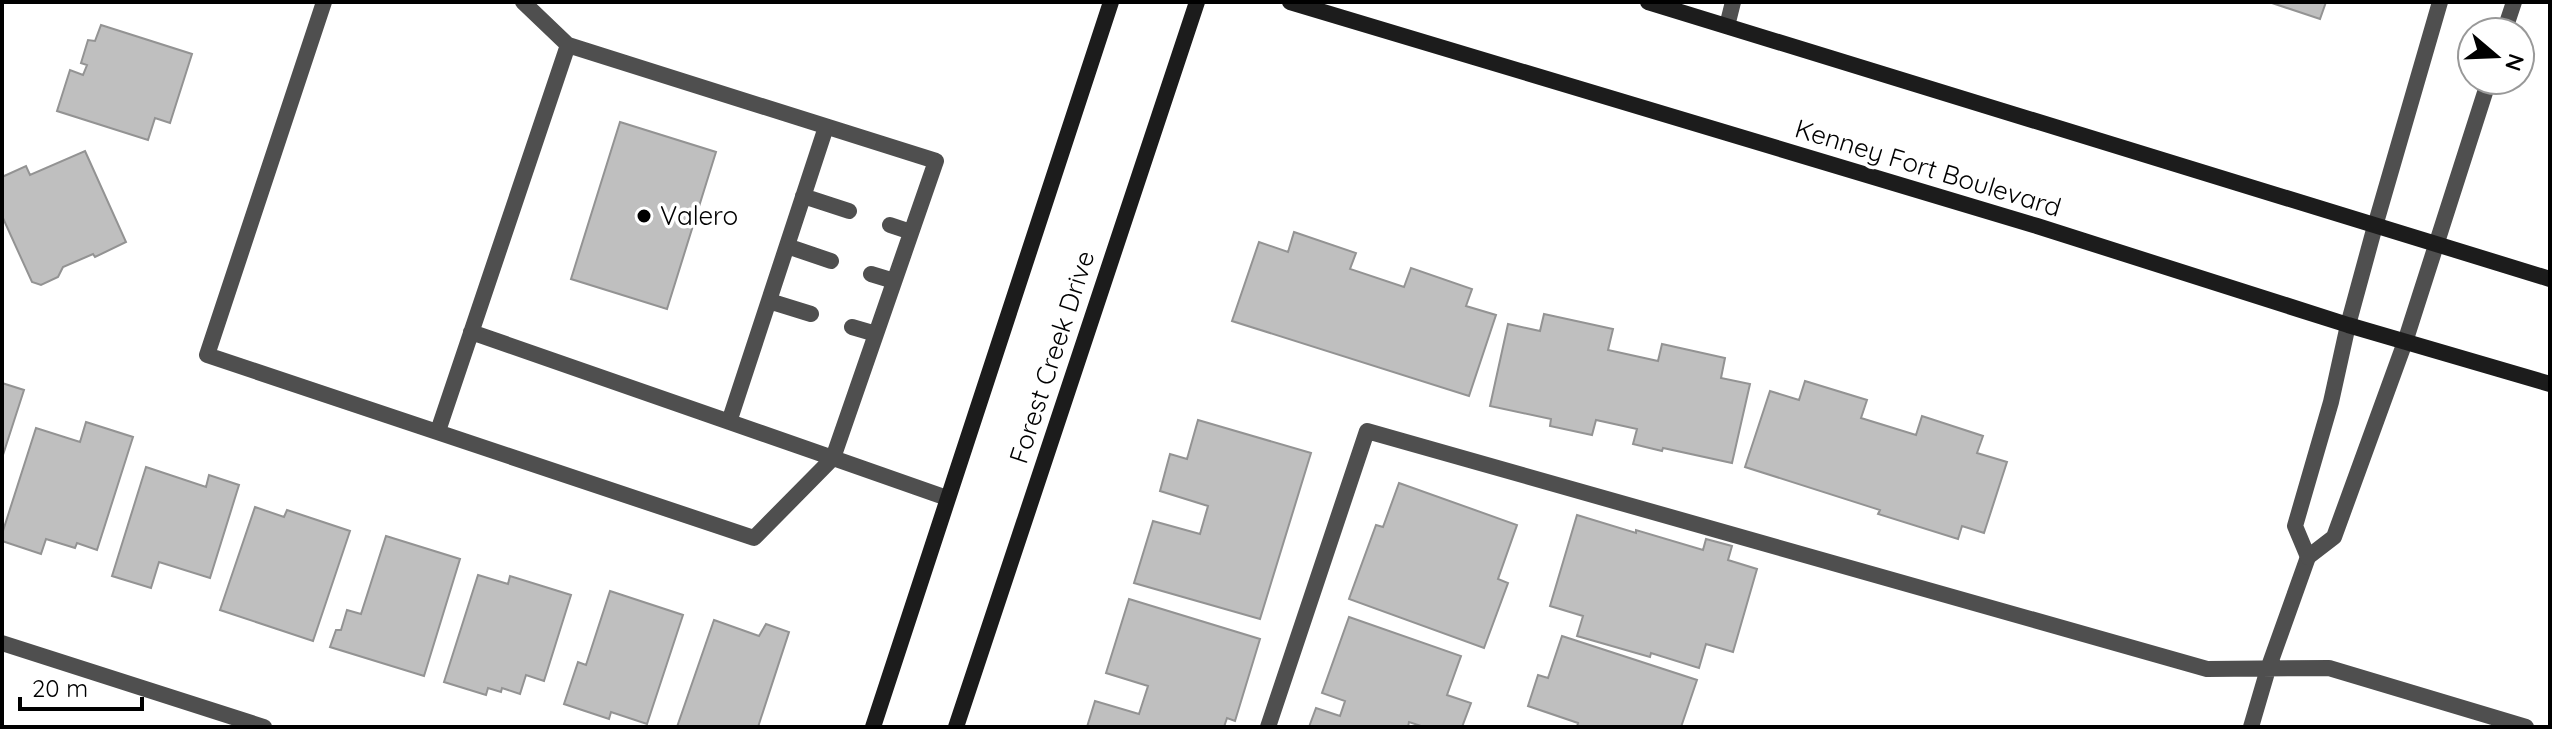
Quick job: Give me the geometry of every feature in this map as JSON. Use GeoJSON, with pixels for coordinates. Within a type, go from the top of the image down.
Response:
{"type":"FeatureCollection","features":[{"type":"Feature","properties":{"kind":"main road"},"geometry":{"type":"LineString","coordinates":[[873,727],[1111,2]]}},
{"type":"Feature","properties":{"kind":"main road","name":"Forest Creek Drive"},"geometry":{"type":"LineString","coordinates":[[956,727],[1197,2]]}},
{"type":"Feature","properties":{"kind":"main road","name":"Kenney Fort Boulevard"},"geometry":{"type":"LineString","coordinates":[[1290,2],[2550,384]]}},
{"type":"Feature","properties":{"kind":"main road"},"geometry":{"type":"LineString","coordinates":[[1648,2],[2550,279]]}},
{"type":"Feature","properties":{"kind":"street"},"geometry":{"type":"LineString","coordinates":[[324,2],[207,355],[754,538],[833,458],[936,161],[568,45],[523,2]]}},
{"type":"Feature","properties":{"kind":"street"},"geometry":{"type":"LineString","coordinates":[[1727,26],[1733,2]]}},
{"type":"Feature","properties":{"kind":"street"},"geometry":{"type":"LineString","coordinates":[[2308,557],[2295,526],[2331,402],[2375,226],[2440,2]]}},
{"type":"Feature","properties":{"kind":"street"},"geometry":{"type":"LineString","coordinates":[[438,431],[568,45]]}},
{"type":"Feature","properties":{"kind":"street"},"geometry":{"type":"LineString","coordinates":[[2251,727],[2308,557],[2334,537],[2405,342],[2484,96]]}},
{"type":"Feature","properties":{"kind":"street"},"geometry":{"type":"LineString","coordinates":[[729,422],[826,127]]}},
{"type":"Feature","properties":{"kind":"street"},"geometry":{"type":"LineString","coordinates":[[803,196],[849,211]]}},
{"type":"Feature","properties":{"kind":"street"},"geometry":{"type":"LineString","coordinates":[[890,225],[911,232]]}},
{"type":"Feature","properties":{"kind":"street"},"geometry":{"type":"LineString","coordinates":[[787,246],[831,261]]}},
{"type":"Feature","properties":{"kind":"street"},"geometry":{"type":"LineString","coordinates":[[871,274],[894,281]]}},
{"type":"Feature","properties":{"kind":"street"},"geometry":{"type":"LineString","coordinates":[[769,301],[811,314]]}},
{"type":"Feature","properties":{"kind":"street"},"geometry":{"type":"LineString","coordinates":[[852,327],[876,334]]}},
{"type":"Feature","properties":{"kind":"street"},"geometry":{"type":"LineString","coordinates":[[471,332],[947,498]]}},
{"type":"Feature","properties":{"kind":"street"},"geometry":{"type":"LineString","coordinates":[[1268,727],[1367,431],[2207,669],[2329,668],[2526,727]]}},
{"type":"Feature","properties":{"kind":"street"},"geometry":{"type":"LineString","coordinates":[[2,643],[264,727]]}},
{"type":"Feature","properties":{"kind":"building"},"geometry":{"type":"Polygon","coordinates":[[[2269,2],[2326,2],[2320,19],[2269,2]]]}},
{"type":"Feature","properties":{"kind":"building"},"geometry":{"type":"Polygon","coordinates":[[[101,25],[192,54],[170,123],[155,118],[148,140],[57,111],[70,70],[83,75],[87,65],[81,63],[88,40],[95,41],[101,25]]]}},
{"type":"Feature","properties":{"kind":"building","name":"Valero"},"geometry":{"type":"Polygon","coordinates":[[[620,122],[716,152],[667,309],[571,279],[620,122]]]}},
{"type":"Feature","properties":{"kind":"building"},"geometry":{"type":"Polygon","coordinates":[[[85,151],[126,242],[95,257],[93,254],[63,267],[58,277],[41,285],[32,282],[2,216],[2,177],[26,166],[30,175],[85,151]]]}},
{"type":"Feature","properties":{"kind":"building"},"geometry":{"type":"Polygon","coordinates":[[[1294,232],[1356,253],[1350,269],[1404,287],[1411,268],[1472,289],[1466,306],[1496,315],[1469,396],[1232,321],[1259,242],[1288,252],[1294,232]]]}},
{"type":"Feature","properties":{"kind":"building"},"geometry":{"type":"Polygon","coordinates":[[[1544,314],[1613,329],[1608,350],[1658,361],[1662,344],[1725,358],[1721,378],[1750,384],[1732,463],[1633,444],[1637,429],[1596,420],[1592,435],[1550,426],[1551,419],[1490,406],[1508,324],[1540,331],[1544,314]]]}},
{"type":"Feature","properties":{"kind":"building"},"geometry":{"type":"Polygon","coordinates":[[[1805,381],[1867,400],[1861,418],[1916,435],[1922,416],[1983,436],[1977,453],[2007,462],[1984,533],[1962,526],[1958,539],[1878,514],[1880,510],[1745,467],[1770,391],[1799,400],[1805,381]]]}},
{"type":"Feature","properties":{"kind":"building"},"geometry":{"type":"Polygon","coordinates":[[[2,383],[24,390],[2,458],[2,383]]]}},
{"type":"Feature","properties":{"kind":"building"},"geometry":{"type":"Polygon","coordinates":[[[1198,420],[1311,453],[1260,619],[1134,583],[1153,521],[1200,534],[1208,506],[1160,491],[1170,454],[1187,459],[1198,420]]]}},
{"type":"Feature","properties":{"kind":"building"},"geometry":{"type":"Polygon","coordinates":[[[86,422],[133,437],[97,550],[77,543],[75,548],[46,539],[41,554],[2,541],[36,428],[80,442],[86,422]]]}},
{"type":"Feature","properties":{"kind":"building"},"geometry":{"type":"Polygon","coordinates":[[[146,467],[206,487],[209,475],[239,485],[210,578],[159,562],[151,588],[112,576],[146,467]]]}},
{"type":"Feature","properties":{"kind":"building"},"geometry":{"type":"Polygon","coordinates":[[[1399,483],[1517,525],[1498,579],[1508,583],[1484,648],[1349,599],[1376,525],[1383,527],[1399,483]]]}},
{"type":"Feature","properties":{"kind":"building"},"geometry":{"type":"Polygon","coordinates":[[[255,507],[284,517],[287,510],[350,531],[313,641],[220,610],[255,507]]]}},
{"type":"Feature","properties":{"kind":"building"},"geometry":{"type":"Polygon","coordinates":[[[1577,515],[1703,550],[1706,539],[1732,546],[1728,560],[1757,569],[1733,652],[1706,644],[1699,668],[1577,636],[1583,616],[1550,606],[1577,515]]]}},
{"type":"Feature","properties":{"kind":"building"},"geometry":{"type":"Polygon","coordinates":[[[386,536],[460,559],[424,676],[330,647],[336,630],[341,630],[347,610],[361,614],[386,536]]]}},
{"type":"Feature","properties":{"kind":"building"},"geometry":{"type":"Polygon","coordinates":[[[478,575],[508,584],[510,576],[571,595],[544,681],[526,675],[520,694],[502,688],[501,692],[488,688],[486,695],[444,682],[478,575]]]}},
{"type":"Feature","properties":{"kind":"building"},"geometry":{"type":"Polygon","coordinates":[[[610,591],[683,615],[647,724],[611,712],[609,719],[564,704],[578,662],[586,665],[610,591]]]}},
{"type":"Feature","properties":{"kind":"building"},"geometry":{"type":"Polygon","coordinates":[[[1129,599],[1260,639],[1235,721],[1227,718],[1224,727],[1087,727],[1095,701],[1139,714],[1148,686],[1106,673],[1129,599]]]}},
{"type":"Feature","properties":{"kind":"building"},"geometry":{"type":"Polygon","coordinates":[[[1349,617],[1461,656],[1447,695],[1471,703],[1462,727],[1424,727],[1409,722],[1408,727],[1309,727],[1316,708],[1340,716],[1345,701],[1322,693],[1349,617]]]}},
{"type":"Feature","properties":{"kind":"building"},"geometry":{"type":"Polygon","coordinates":[[[714,620],[759,636],[766,624],[789,632],[758,727],[677,727],[714,620]]]}},
{"type":"Feature","properties":{"kind":"building"},"geometry":{"type":"Polygon","coordinates":[[[1562,636],[1697,680],[1681,727],[1577,727],[1578,723],[1528,706],[1538,675],[1548,678],[1562,636]]]}},
{"type":"Feature","properties":{"kind":"place","name":"Valero"},"geometry":{"type":"Point","coordinates":[644,216]}}]}
